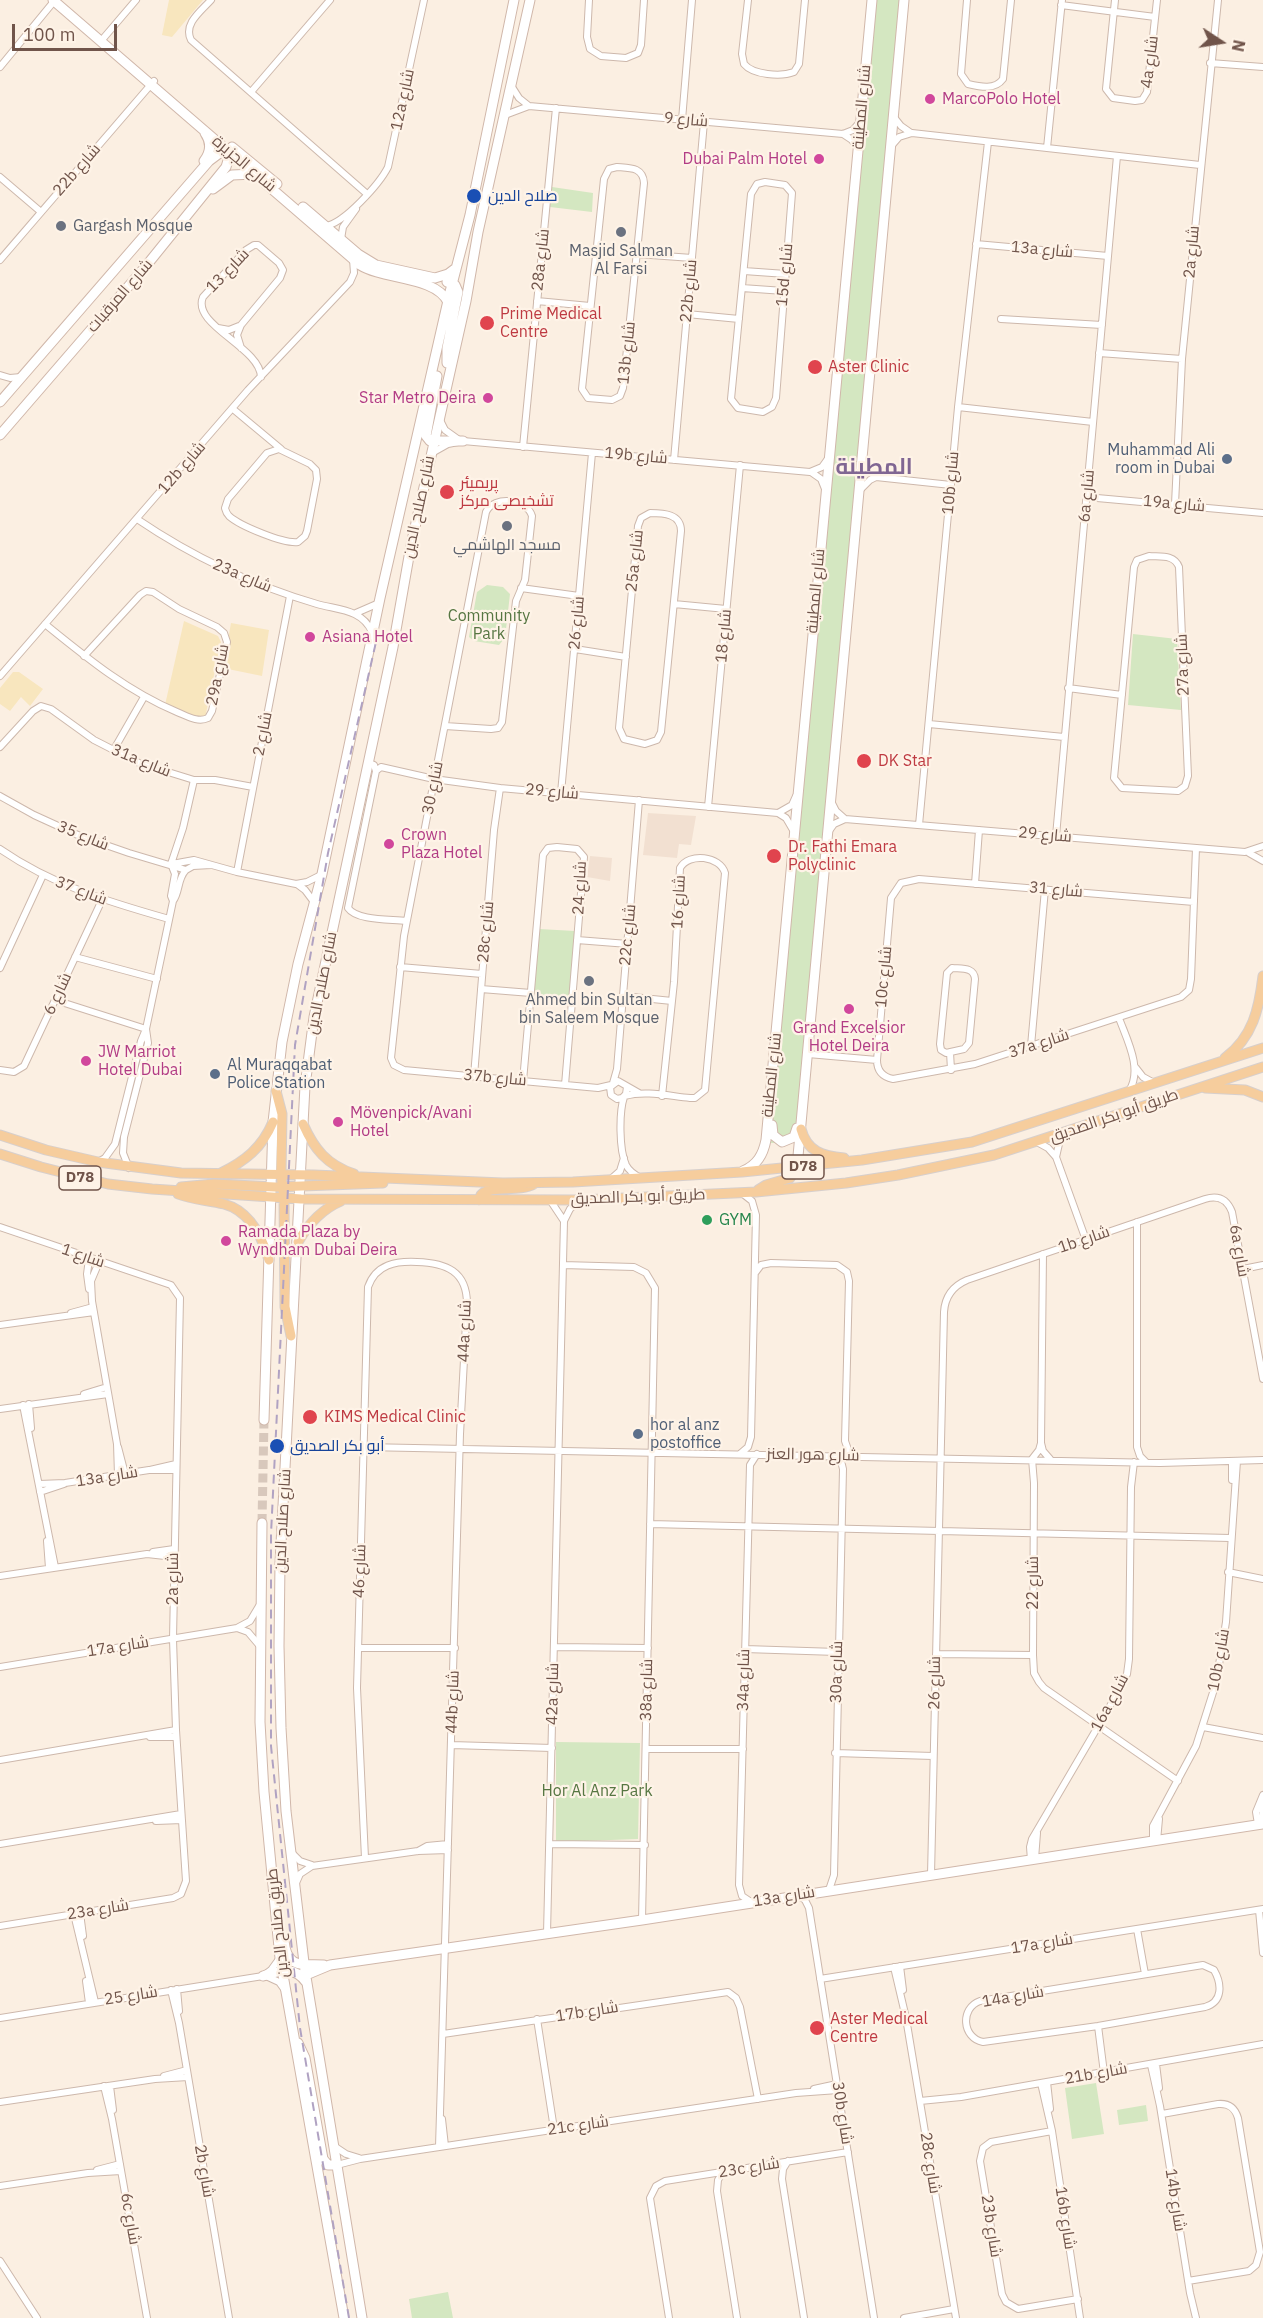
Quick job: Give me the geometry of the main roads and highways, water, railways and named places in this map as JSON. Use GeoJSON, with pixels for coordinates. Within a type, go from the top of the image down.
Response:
{"type":"FeatureCollection","features":[{"type":"Feature","properties":{"kind":"main road"},"geometry":{"type":"LineString","coordinates":[[1221,1061],[1238,1047],[1251,1029],[1258,1011],[1263,976]]}},
{"type":"Feature","properties":{"kind":"main road","name":"طريق أبو بكر الصديق"},"geometry":{"type":"LineString","coordinates":[[0,1135],[46,1150],[129,1168],[219,1174],[302,1174],[404,1180],[536,1183],[742,1172],[862,1160],[953,1146],[991,1137],[1263,1048]]}},
{"type":"Feature","properties":{"kind":"main road","name":"طريق أبو بكر الصديق"},"geometry":{"type":"LineString","coordinates":[[0,1154],[85,1179],[131,1187],[301,1199],[581,1200],[756,1192],[898,1175],[994,1155],[1263,1067]]}},
{"type":"Feature","properties":{"kind":"main road"},"geometry":{"type":"LineString","coordinates":[[1197,1088],[1245,1090],[1263,1097]]}},
{"type":"Feature","properties":{"kind":"main road"},"geometry":{"type":"LineString","coordinates":[[276,1091],[282,1114],[276,1174],[283,1186],[285,1307],[291,1336]]}},
{"type":"Feature","properties":{"kind":"main road"},"geometry":{"type":"LineString","coordinates":[[219,1174],[253,1153],[273,1122]]}},
{"type":"Feature","properties":{"kind":"main road"},"geometry":{"type":"LineString","coordinates":[[303,1124],[316,1149],[325,1160],[343,1170],[371,1178]]}},
{"type":"Feature","properties":{"kind":"main road"},"geometry":{"type":"LineString","coordinates":[[801,1129],[807,1144],[820,1155],[862,1160]]}},
{"type":"Feature","properties":{"kind":"main road"},"geometry":{"type":"LineString","coordinates":[[756,1192],[766,1185],[790,1178],[797,1167]]}},
{"type":"Feature","properties":{"kind":"main road"},"geometry":{"type":"LineString","coordinates":[[167,1190],[214,1184],[271,1187],[363,1185],[404,1180]]}},
{"type":"Feature","properties":{"kind":"main road"},"geometry":{"type":"LineString","coordinates":[[479,1200],[487,1190],[518,1190],[536,1183]]}},
{"type":"Feature","properties":{"kind":"main road"},"geometry":{"type":"LineString","coordinates":[[167,1190],[190,1198],[225,1204],[242,1213],[262,1239],[268,1260]]}},
{"type":"Feature","properties":{"kind":"main road"},"geometry":{"type":"LineString","coordinates":[[298,1242],[304,1231],[319,1215],[346,1199]]}},
{"type":"Feature","properties":{"kind":"tunnel"},"geometry":{"type":"LineString","coordinates":[[262,1523],[264,1420]]}},
{"type":"Feature","properties":{"kind":"railway"},"geometry":{"type":"LineString","coordinates":[[349,2318],[300,2028],[271,1746],[271,1534],[295,1045],[328,853],[376,642]]}},
{"type":"Feature","properties":{"kind":"place","name":"MarcoPolo Hotel"},"geometry":{"type":"Point","coordinates":[930,99]}},
{"type":"Feature","properties":{"kind":"place","name":"Dubai Palm Hotel"},"geometry":{"type":"Point","coordinates":[819,159]}},
{"type":"Feature","properties":{"kind":"place","name":"صلاح الدين"},"geometry":{"type":"Point","coordinates":[474,196]}},
{"type":"Feature","properties":{"kind":"place","name":"Gargash Mosque"},"geometry":{"type":"Point","coordinates":[61,226]}},
{"type":"Feature","properties":{"kind":"place","name":"Masjid Salman Al Farsi"},"geometry":{"type":"Point","coordinates":[621,232]}},
{"type":"Feature","properties":{"kind":"place","name":"Prime Medical Centre"},"geometry":{"type":"Point","coordinates":[487,323]}},
{"type":"Feature","properties":{"kind":"place","name":"Aster Clinic"},"geometry":{"type":"Point","coordinates":[815,367]}},
{"type":"Feature","properties":{"kind":"place","name":"Star Metro Deira"},"geometry":{"type":"Point","coordinates":[488,398]}},
{"type":"Feature","properties":{"kind":"place","name":"Muhammad Ali room in Dubai"},"geometry":{"type":"Point","coordinates":[1227,459]}},
{"type":"Feature","properties":{"kind":"place","name":"پریمیئر تشخیصی مرکز"},"geometry":{"type":"Point","coordinates":[447,492]}},
{"type":"Feature","properties":{"kind":"place","name":"مسجد الهاشمي"},"geometry":{"type":"Point","coordinates":[507,526]}},
{"type":"Feature","properties":{"kind":"place","name":"Asiana Hotel"},"geometry":{"type":"Point","coordinates":[310,637]}},
{"type":"Feature","properties":{"kind":"place","name":"DK Star"},"geometry":{"type":"Point","coordinates":[864,761]}},
{"type":"Feature","properties":{"kind":"place","name":"Crown Plaza Hotel"},"geometry":{"type":"Point","coordinates":[389,844]}},
{"type":"Feature","properties":{"kind":"place","name":"Dr. Fathi Emara Polyclinic"},"geometry":{"type":"Point","coordinates":[774,856]}},
{"type":"Feature","properties":{"kind":"place","name":"Ahmed bin Sultan bin Saleem Mosque"},"geometry":{"type":"Point","coordinates":[589,981]}},
{"type":"Feature","properties":{"kind":"place","name":"Grand Excelsior Hotel Deira"},"geometry":{"type":"Point","coordinates":[849,1009]}},
{"type":"Feature","properties":{"kind":"place","name":"JW Marriot Hotel Dubai"},"geometry":{"type":"Point","coordinates":[86,1061]}},
{"type":"Feature","properties":{"kind":"place","name":"Al Muraqqabat Police Station"},"geometry":{"type":"Point","coordinates":[215,1074]}},
{"type":"Feature","properties":{"kind":"place","name":"Mövenpick/Avani Hotel"},"geometry":{"type":"Point","coordinates":[338,1122]}},
{"type":"Feature","properties":{"kind":"place","name":"GYM"},"geometry":{"type":"Point","coordinates":[707,1220]}},
{"type":"Feature","properties":{"kind":"place","name":"Ramada Plaza by Wyndham Dubai Deira"},"geometry":{"type":"Point","coordinates":[226,1241]}},
{"type":"Feature","properties":{"kind":"place","name":"KIMS Medical Clinic"},"geometry":{"type":"Point","coordinates":[310,1417]}},
{"type":"Feature","properties":{"kind":"place","name":"hor al anz postoffice"},"geometry":{"type":"Point","coordinates":[638,1434]}},
{"type":"Feature","properties":{"kind":"place","name":"أبو بكر الصديق"},"geometry":{"type":"Point","coordinates":[277,1446]}},
{"type":"Feature","properties":{"kind":"place","name":"Aster Medical Centre"},"geometry":{"type":"Point","coordinates":[817,2028]}},
{"type":"Feature","properties":{"kind":"district","name":"المطينة"},"geometry":{"type":"Point","coordinates":[874,468]}},
{"type":"Feature","properties":{"kind":"park label","name":"Community Park"},"geometry":{"type":"Point","coordinates":[489,625]}},
{"type":"Feature","properties":{"kind":"park label","name":"Hor Al Anz Park"},"geometry":{"type":"Point","coordinates":[597,1791]}}]}
